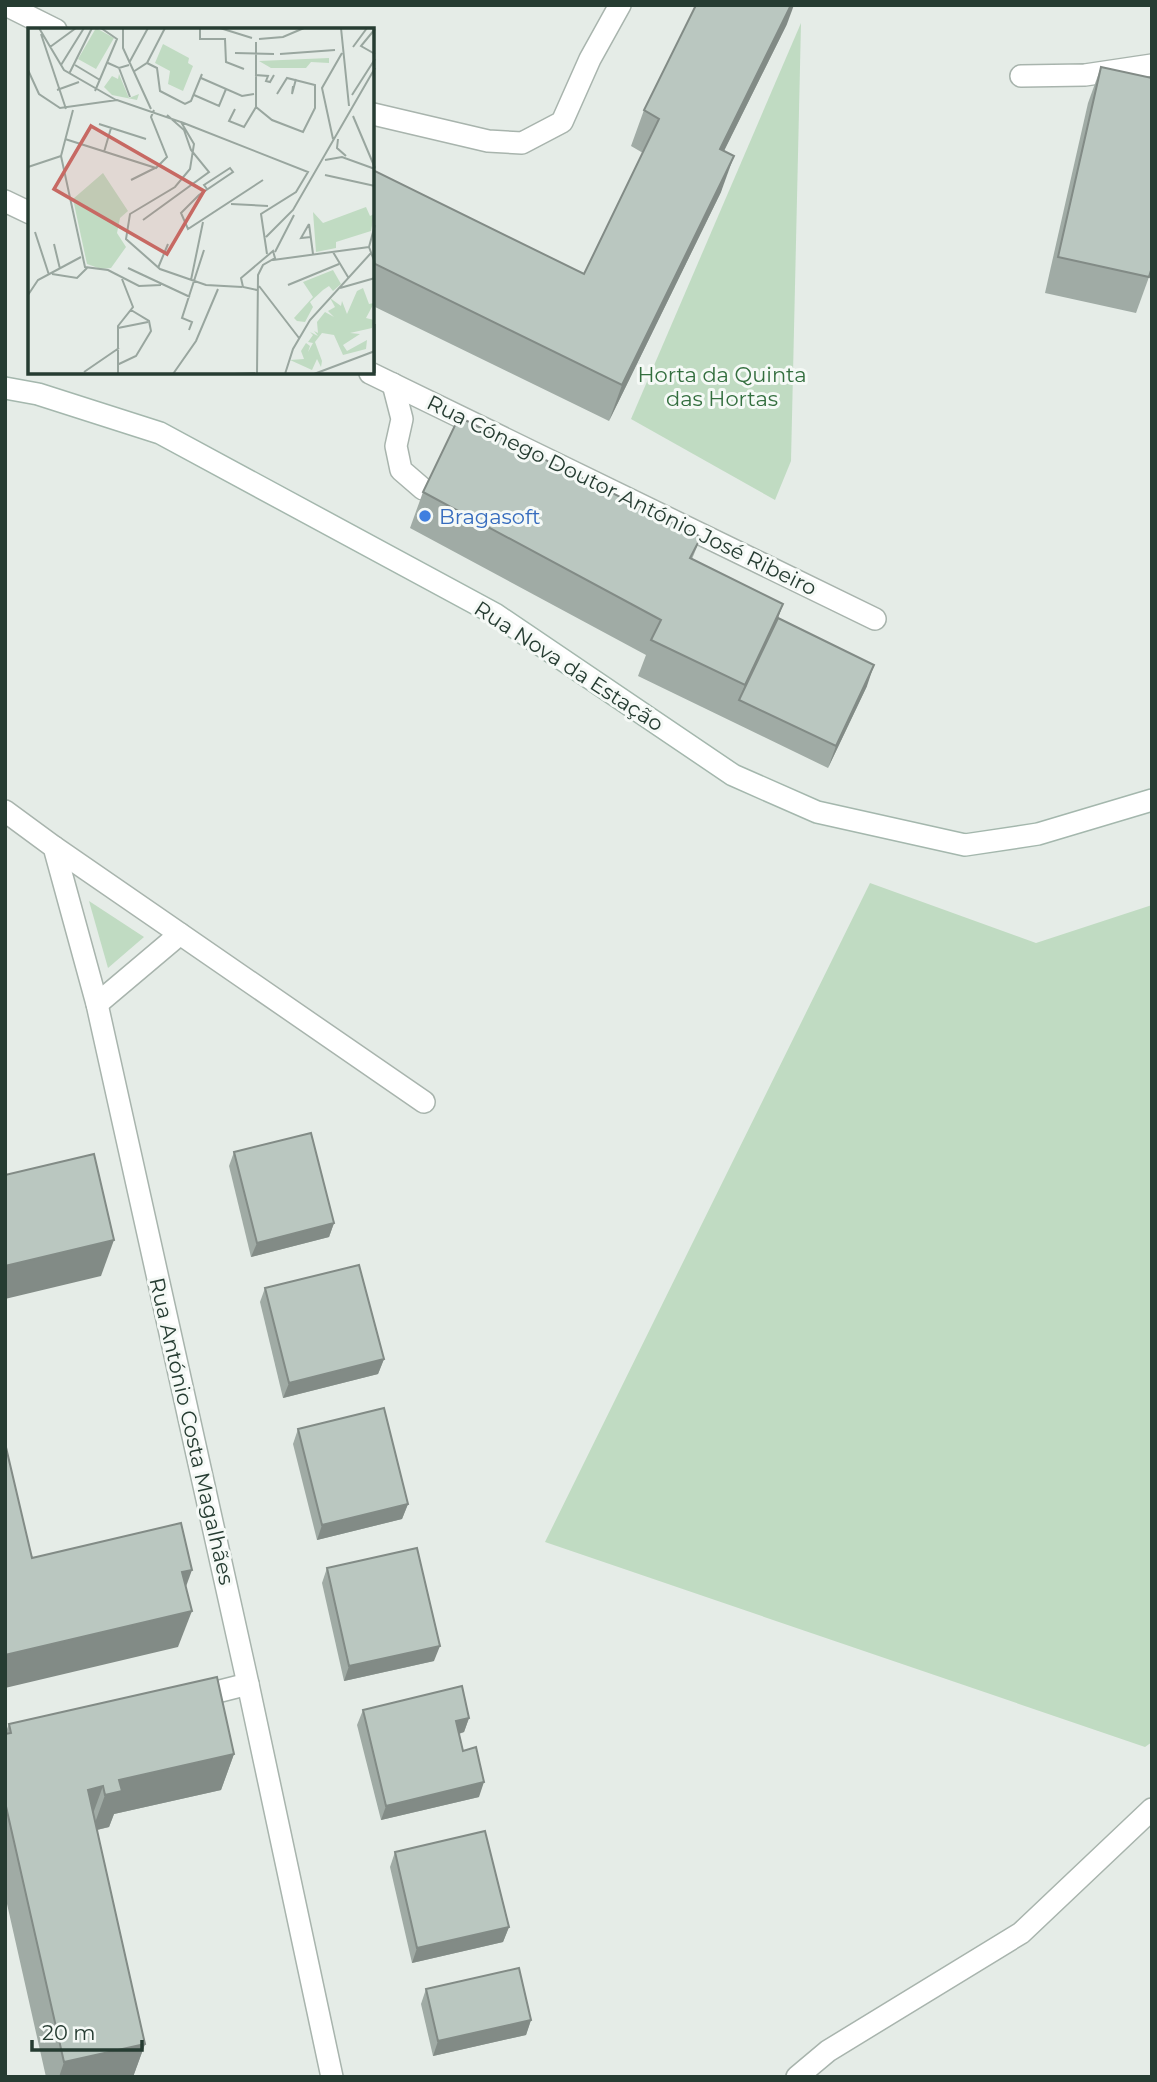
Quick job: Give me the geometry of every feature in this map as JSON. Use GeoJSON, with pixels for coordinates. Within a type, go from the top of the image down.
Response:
{"type":"FeatureCollection","features":[{"type":"Feature","properties":{"kind":"street"},"geometry":{"type":"LineString","coordinates":[[6,5],[52,28]]}},
{"type":"Feature","properties":{"kind":"street"},"geometry":{"type":"LineString","coordinates":[[374,114],[488,141],[522,143],[562,122],[590,59],[620,5]]}},
{"type":"Feature","properties":{"kind":"street"},"geometry":{"type":"LineString","coordinates":[[1021,76],[1085,75],[1152,65]]}},
{"type":"Feature","properties":{"kind":"street"},"geometry":{"type":"LineString","coordinates":[[5,201],[28,212]]}},
{"type":"Feature","properties":{"kind":"street","name":"Rua Cónego Doutor António José Ribeiro"},"geometry":{"type":"LineString","coordinates":[[372,374],[875,618]]}},
{"type":"Feature","properties":{"kind":"street"},"geometry":{"type":"LineString","coordinates":[[393,384],[402,419],[396,446],[401,470],[423,489]]}},
{"type":"Feature","properties":{"kind":"street","name":"Rua Nova da Estação"},"geometry":{"type":"LineString","coordinates":[[5,387],[38,394],[160,433],[495,614],[733,775],[817,812],[965,845],[1038,834],[1152,800]]}},
{"type":"Feature","properties":{"kind":"street"},"geometry":{"type":"LineString","coordinates":[[5,811],[424,1102]]}},
{"type":"Feature","properties":{"kind":"street","name":"Rua António Costa Magalhães"},"geometry":{"type":"LineString","coordinates":[[54,847],[97,1004],[332,2077]]}},
{"type":"Feature","properties":{"kind":"street"},"geometry":{"type":"LineString","coordinates":[[97,1004],[180,934]]}},
{"type":"Feature","properties":{"kind":"street"},"geometry":{"type":"LineString","coordinates":[[167,1704],[248,1684]]}},
{"type":"Feature","properties":{"kind":"street"},"geometry":{"type":"LineString","coordinates":[[797,2077],[828,2051],[1021,1933],[1152,1808]]}},
{"type":"Feature","properties":{"kind":"green space","name":"Horta da Quinta das Hortas"},"geometry":{"type":"Polygon","coordinates":[[[801,23],[791,461],[775,500],[631,419],[801,23]]]}},
{"type":"Feature","properties":{"kind":"green space"},"geometry":{"type":"Polygon","coordinates":[[[870,883],[1036,943],[1152,905],[1152,1742],[1145,1747],[545,1542],[870,883]]]}},
{"type":"Feature","properties":{"kind":"green space"},"geometry":{"type":"Polygon","coordinates":[[[89,901],[144,937],[108,968],[89,901]]]}},
{"type":"Feature","properties":{"kind":"building"},"geometry":{"type":"Polygon","coordinates":[[[696,5],[791,5],[720,149],[734,156],[622,385],[374,263],[374,170],[584,274],[659,119],[644,110],[696,5]]]}},
{"type":"Feature","properties":{"kind":"building"},"geometry":{"type":"Polygon","coordinates":[[[1101,67],[1152,78],[1152,267],[1149,277],[1058,257],[1101,67]]]}},
{"type":"Feature","properties":{"kind":"building"},"geometry":{"type":"Polygon","coordinates":[[[459,417],[701,537],[690,558],[783,604],[745,685],[651,640],[661,620],[423,492],[459,417]]]}},
{"type":"Feature","properties":{"kind":"building"},"geometry":{"type":"Polygon","coordinates":[[[778,618],[874,665],[836,746],[739,700],[778,618]]]}},
{"type":"Feature","properties":{"kind":"building"},"geometry":{"type":"Polygon","coordinates":[[[311,1133],[334,1223],[257,1243],[234,1152],[311,1133]]]}},
{"type":"Feature","properties":{"kind":"building"},"geometry":{"type":"Polygon","coordinates":[[[94,1154],[114,1240],[5,1266],[5,1175],[94,1154]]]}},
{"type":"Feature","properties":{"kind":"building"},"geometry":{"type":"Polygon","coordinates":[[[359,1265],[384,1359],[289,1383],[265,1288],[359,1265]]]}},
{"type":"Feature","properties":{"kind":"building"},"geometry":{"type":"Polygon","coordinates":[[[384,1408],[408,1504],[322,1525],[298,1429],[384,1408]]]}},
{"type":"Feature","properties":{"kind":"building"},"geometry":{"type":"Polygon","coordinates":[[[5,1443],[32,1558],[181,1523],[192,1570],[182,1572],[192,1611],[5,1655],[5,1443]]]}},
{"type":"Feature","properties":{"kind":"building"},"geometry":{"type":"Polygon","coordinates":[[[417,1548],[440,1646],[349,1666],[327,1568],[417,1548]]]}},
{"type":"Feature","properties":{"kind":"building"},"geometry":{"type":"Polygon","coordinates":[[[217,1677],[234,1754],[119,1780],[122,1791],[105,1795],[103,1786],[88,1790],[145,2044],[64,2062],[5,1802],[5,1734],[11,1733],[9,1724],[217,1677]]]}},
{"type":"Feature","properties":{"kind":"building"},"geometry":{"type":"Polygon","coordinates":[[[462,1686],[469,1718],[456,1721],[463,1751],[476,1747],[484,1782],[386,1806],[363,1710],[462,1686]]]}},
{"type":"Feature","properties":{"kind":"building"},"geometry":{"type":"Polygon","coordinates":[[[485,1831],[509,1927],[417,1948],[395,1852],[485,1831]]]}},
{"type":"Feature","properties":{"kind":"building"},"geometry":{"type":"Polygon","coordinates":[[[519,1968],[531,2020],[438,2041],[426,1989],[519,1968]]]}},
{"type":"Feature","properties":{"kind":"place","name":"Bragasoft"},"geometry":{"type":"Point","coordinates":[425,516]}}]}
